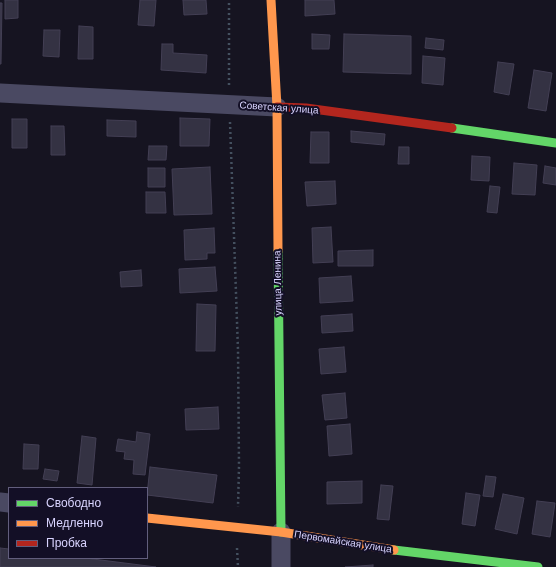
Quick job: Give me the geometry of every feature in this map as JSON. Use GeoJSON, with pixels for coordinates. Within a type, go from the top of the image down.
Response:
{"type":"FeatureCollection","features":[{"type":"Feature","properties":{"kind":"street","name":"улица Ленина"},"geometry":{"type":"LineString","coordinates":[[272,0],[277,107],[281,567]]}},
{"type":"Feature","properties":{"kind":"street","name":"Советская улица"},"geometry":{"type":"LineString","coordinates":[[0,93],[306,108],[556,143]]}},
{"type":"Feature","properties":{"kind":"street","name":"Первомайская улица"},"geometry":{"type":"LineString","coordinates":[[148,518],[281,532],[390,550],[538,567]]}},
{"type":"Feature","properties":{"kind":"path"},"geometry":{"type":"LineString","coordinates":[[229,0],[230,138],[238,350],[239,466],[237,527]]}},
{"type":"Feature","properties":{"kind":"building"},"geometry":{"type":"Polygon","coordinates":[[[5,0],[18,0],[18,18],[5,19],[5,0]]]}},
{"type":"Feature","properties":{"kind":"building"},"geometry":{"type":"Polygon","coordinates":[[[140,0],[156,0],[154,26],[138,25],[140,0]]]}},
{"type":"Feature","properties":{"kind":"building"},"geometry":{"type":"Polygon","coordinates":[[[183,0],[206,0],[207,14],[184,15],[183,0]]]}},
{"type":"Feature","properties":{"kind":"building"},"geometry":{"type":"Polygon","coordinates":[[[305,0],[334,0],[335,14],[305,16],[305,0]]]}},
{"type":"Feature","properties":{"kind":"building"},"geometry":{"type":"Polygon","coordinates":[[[0,3],[2,3],[1,64],[0,64],[0,3]]]}},
{"type":"Feature","properties":{"kind":"building"},"geometry":{"type":"Polygon","coordinates":[[[79,26],[93,27],[93,59],[78,59],[79,26]]]}},
{"type":"Feature","properties":{"kind":"building"},"geometry":{"type":"Polygon","coordinates":[[[44,30],[60,30],[59,57],[43,56],[44,30]]]}},
{"type":"Feature","properties":{"kind":"building"},"geometry":{"type":"Polygon","coordinates":[[[312,34],[330,35],[329,49],[312,49],[312,34]]]}},
{"type":"Feature","properties":{"kind":"building"},"geometry":{"type":"Polygon","coordinates":[[[344,34],[411,36],[411,74],[343,72],[344,34]]]}},
{"type":"Feature","properties":{"kind":"building"},"geometry":{"type":"Polygon","coordinates":[[[426,38],[444,40],[443,50],[425,48],[426,38]]]}},
{"type":"Feature","properties":{"kind":"building"},"geometry":{"type":"Polygon","coordinates":[[[162,44],[173,44],[173,53],[207,55],[206,73],[161,70],[162,44]]]}},
{"type":"Feature","properties":{"kind":"building"},"geometry":{"type":"Polygon","coordinates":[[[423,56],[445,58],[443,85],[422,83],[423,56]]]}},
{"type":"Feature","properties":{"kind":"building"},"geometry":{"type":"Polygon","coordinates":[[[498,62],[514,64],[509,95],[494,92],[498,62]]]}},
{"type":"Feature","properties":{"kind":"building"},"geometry":{"type":"Polygon","coordinates":[[[534,70],[552,73],[546,111],[528,108],[534,70]]]}},
{"type":"Feature","properties":{"kind":"building"},"geometry":{"type":"Polygon","coordinates":[[[180,118],[210,119],[209,146],[180,146],[180,118]]]}},
{"type":"Feature","properties":{"kind":"building"},"geometry":{"type":"Polygon","coordinates":[[[12,119],[27,119],[27,148],[12,148],[12,119]]]}},
{"type":"Feature","properties":{"kind":"building"},"geometry":{"type":"Polygon","coordinates":[[[107,120],[136,121],[136,137],[107,136],[107,120]]]}},
{"type":"Feature","properties":{"kind":"building"},"geometry":{"type":"Polygon","coordinates":[[[51,126],[64,126],[65,155],[51,155],[51,126]]]}},
{"type":"Feature","properties":{"kind":"building"},"geometry":{"type":"Polygon","coordinates":[[[351,131],[385,134],[384,145],[351,142],[351,131]]]}},
{"type":"Feature","properties":{"kind":"building"},"geometry":{"type":"Polygon","coordinates":[[[311,132],[329,132],[329,163],[310,163],[311,132]]]}},
{"type":"Feature","properties":{"kind":"building"},"geometry":{"type":"Polygon","coordinates":[[[149,146],[167,146],[166,160],[148,160],[149,146]]]}},
{"type":"Feature","properties":{"kind":"building"},"geometry":{"type":"Polygon","coordinates":[[[399,147],[409,147],[409,164],[398,164],[399,147]]]}},
{"type":"Feature","properties":{"kind":"building"},"geometry":{"type":"Polygon","coordinates":[[[472,156],[490,157],[489,181],[471,180],[472,156]]]}},
{"type":"Feature","properties":{"kind":"building"},"geometry":{"type":"Polygon","coordinates":[[[514,163],[537,165],[535,195],[512,194],[514,163]]]}},
{"type":"Feature","properties":{"kind":"building"},"geometry":{"type":"Polygon","coordinates":[[[545,166],[556,168],[556,185],[543,183],[545,166]]]}},
{"type":"Feature","properties":{"kind":"building"},"geometry":{"type":"Polygon","coordinates":[[[210,167],[212,214],[174,215],[172,169],[210,167]]]}},
{"type":"Feature","properties":{"kind":"building"},"geometry":{"type":"Polygon","coordinates":[[[148,168],[165,168],[165,187],[148,187],[148,168]]]}},
{"type":"Feature","properties":{"kind":"building"},"geometry":{"type":"Polygon","coordinates":[[[335,181],[336,204],[307,206],[305,182],[335,181]]]}},
{"type":"Feature","properties":{"kind":"building"},"geometry":{"type":"Polygon","coordinates":[[[490,186],[500,187],[497,213],[487,212],[490,186]]]}},
{"type":"Feature","properties":{"kind":"building"},"geometry":{"type":"Polygon","coordinates":[[[146,192],[165,192],[166,213],[146,213],[146,192]]]}},
{"type":"Feature","properties":{"kind":"building"},"geometry":{"type":"Polygon","coordinates":[[[331,227],[333,262],[313,263],[312,228],[331,227]]]}},
{"type":"Feature","properties":{"kind":"building"},"geometry":{"type":"Polygon","coordinates":[[[214,228],[215,253],[207,253],[207,259],[185,260],[184,230],[214,228]]]}},
{"type":"Feature","properties":{"kind":"building"},"geometry":{"type":"Polygon","coordinates":[[[373,250],[373,266],[338,266],[338,251],[373,250]]]}},
{"type":"Feature","properties":{"kind":"building"},"geometry":{"type":"Polygon","coordinates":[[[215,267],[217,291],[180,293],[179,269],[215,267]]]}},
{"type":"Feature","properties":{"kind":"building"},"geometry":{"type":"Polygon","coordinates":[[[141,270],[142,286],[121,287],[120,272],[141,270]]]}},
{"type":"Feature","properties":{"kind":"building"},"geometry":{"type":"Polygon","coordinates":[[[351,276],[353,301],[320,303],[319,278],[351,276]]]}},
{"type":"Feature","properties":{"kind":"building"},"geometry":{"type":"Polygon","coordinates":[[[197,304],[216,305],[215,351],[196,351],[197,304]]]}},
{"type":"Feature","properties":{"kind":"building"},"geometry":{"type":"Polygon","coordinates":[[[352,314],[353,331],[322,333],[321,316],[352,314]]]}},
{"type":"Feature","properties":{"kind":"building"},"geometry":{"type":"Polygon","coordinates":[[[344,347],[346,372],[321,374],[319,349],[344,347]]]}},
{"type":"Feature","properties":{"kind":"building"},"geometry":{"type":"Polygon","coordinates":[[[345,393],[347,418],[325,420],[322,395],[345,393]]]}},
{"type":"Feature","properties":{"kind":"building"},"geometry":{"type":"Polygon","coordinates":[[[218,407],[219,429],[186,430],[185,409],[218,407]]]}},
{"type":"Feature","properties":{"kind":"building"},"geometry":{"type":"Polygon","coordinates":[[[350,424],[352,454],[329,456],[327,426],[350,424]]]}},
{"type":"Feature","properties":{"kind":"building"},"geometry":{"type":"Polygon","coordinates":[[[137,432],[150,434],[145,475],[133,474],[134,460],[124,459],[125,452],[116,451],[118,439],[136,442],[137,432]]]}},
{"type":"Feature","properties":{"kind":"building"},"geometry":{"type":"Polygon","coordinates":[[[82,436],[96,438],[92,485],[77,483],[82,436]]]}},
{"type":"Feature","properties":{"kind":"building"},"geometry":{"type":"Polygon","coordinates":[[[24,444],[39,445],[38,469],[23,469],[24,444]]]}},
{"type":"Feature","properties":{"kind":"building"},"geometry":{"type":"Polygon","coordinates":[[[150,467],[217,475],[213,503],[148,495],[150,467]]]}},
{"type":"Feature","properties":{"kind":"building"},"geometry":{"type":"Polygon","coordinates":[[[45,469],[59,471],[57,481],[43,479],[45,469]]]}},
{"type":"Feature","properties":{"kind":"building"},"geometry":{"type":"Polygon","coordinates":[[[486,476],[496,477],[493,497],[483,496],[486,476]]]}},
{"type":"Feature","properties":{"kind":"building"},"geometry":{"type":"Polygon","coordinates":[[[362,481],[362,503],[327,504],[327,482],[362,481]]]}},
{"type":"Feature","properties":{"kind":"building"},"geometry":{"type":"Polygon","coordinates":[[[381,485],[393,486],[389,520],[377,519],[381,485]]]}},
{"type":"Feature","properties":{"kind":"building"},"geometry":{"type":"Polygon","coordinates":[[[466,493],[480,495],[475,526],[462,524],[466,493]]]}},
{"type":"Feature","properties":{"kind":"building"},"geometry":{"type":"Polygon","coordinates":[[[503,494],[524,498],[517,534],[495,529],[503,494]]]}},
{"type":"Feature","properties":{"kind":"building"},"geometry":{"type":"Polygon","coordinates":[[[537,501],[555,503],[550,537],[532,534],[537,501]]]}},
{"type":"Feature","properties":{"kind":"building"},"geometry":{"type":"Polygon","coordinates":[[[0,548],[8,549],[8,559],[93,559],[156,567],[0,567],[0,548]]]}},
{"type":"Feature","properties":{"kind":"building"},"geometry":{"type":"Polygon","coordinates":[[[373,565],[373,567],[345,567],[373,565]]]}},
{"type":"Feature","properties":{"kind":"traffic: fast"},"geometry":{"type":"LineString","coordinates":[[452,128],[556,143]]}},
{"type":"Feature","properties":{"kind":"traffic: fast"},"geometry":{"type":"LineString","coordinates":[[278,251],[281,532]]}},
{"type":"Feature","properties":{"kind":"traffic: fast"},"geometry":{"type":"LineString","coordinates":[[394,550],[538,567]]}},
{"type":"Feature","properties":{"kind":"traffic: slow"},"geometry":{"type":"LineString","coordinates":[[271,0],[277,107],[278,251]]}},
{"type":"Feature","properties":{"kind":"traffic: slow"},"geometry":{"type":"LineString","coordinates":[[148,518],[281,532],[394,550]]}},
{"type":"Feature","properties":{"kind":"traffic: jam"},"geometry":{"type":"LineString","coordinates":[[277,107],[306,108],[452,128]]}}]}
